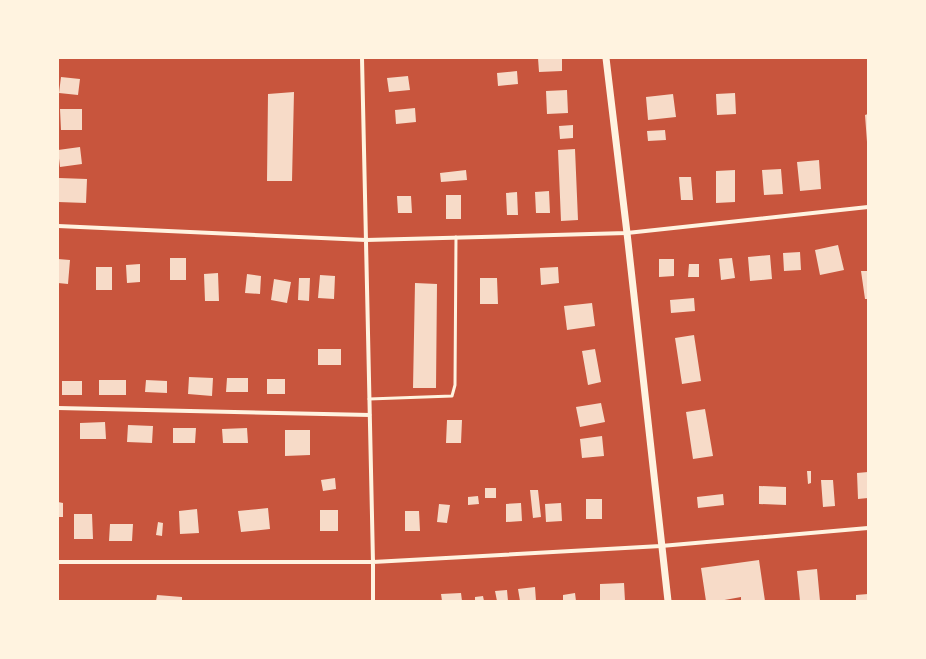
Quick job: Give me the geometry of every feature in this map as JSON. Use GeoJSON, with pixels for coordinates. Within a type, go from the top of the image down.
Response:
{"type":"FeatureCollection","features":[{"type":"Feature","properties":{"kind":"street"},"geometry":{"type":"LineString","coordinates":[[362,58],[370,399],[373,562],[372,601]]}},
{"type":"Feature","properties":{"kind":"street"},"geometry":{"type":"LineString","coordinates":[[606,58],[668,601]]}},
{"type":"Feature","properties":{"kind":"street"},"geometry":{"type":"LineString","coordinates":[[58,226],[366,240],[627,233],[868,208]]}},
{"type":"Feature","properties":{"kind":"street"},"geometry":{"type":"LineString","coordinates":[[58,408],[370,415]]}},
{"type":"Feature","properties":{"kind":"street"},"geometry":{"type":"LineString","coordinates":[[58,562],[373,562],[661,546],[868,528]]}},
{"type":"Feature","properties":{"kind":"lane"},"geometry":{"type":"LineString","coordinates":[[370,399],[452,396],[455,385],[456,237]]}},
{"type":"Feature","properties":{"kind":"building"},"geometry":{"type":"Polygon","coordinates":[[[538,58],[562,58],[562,71],[539,72],[538,58]]]}},
{"type":"Feature","properties":{"kind":"building"},"geometry":{"type":"Polygon","coordinates":[[[517,71],[518,84],[498,86],[497,73],[517,71]]]}},
{"type":"Feature","properties":{"kind":"building"},"geometry":{"type":"Polygon","coordinates":[[[408,76],[410,90],[389,92],[387,78],[408,76]]]}},
{"type":"Feature","properties":{"kind":"building"},"geometry":{"type":"Polygon","coordinates":[[[61,77],[80,79],[78,95],[59,93],[61,77]]]}},
{"type":"Feature","properties":{"kind":"building"},"geometry":{"type":"Polygon","coordinates":[[[567,90],[568,113],[547,114],[546,91],[567,90]]]}},
{"type":"Feature","properties":{"kind":"building"},"geometry":{"type":"Polygon","coordinates":[[[294,92],[292,181],[267,181],[268,94],[294,92]]]}},
{"type":"Feature","properties":{"kind":"building"},"geometry":{"type":"Polygon","coordinates":[[[735,93],[736,114],[717,115],[716,94],[735,93]]]}},
{"type":"Feature","properties":{"kind":"building"},"geometry":{"type":"Polygon","coordinates":[[[673,94],[676,117],[648,120],[646,97],[673,94]]]}},
{"type":"Feature","properties":{"kind":"building"},"geometry":{"type":"Polygon","coordinates":[[[415,108],[416,122],[396,124],[395,110],[415,108]]]}},
{"type":"Feature","properties":{"kind":"building"},"geometry":{"type":"Polygon","coordinates":[[[60,109],[82,109],[82,130],[61,130],[60,109]]]}},
{"type":"Feature","properties":{"kind":"building"},"geometry":{"type":"Polygon","coordinates":[[[868,114],[868,142],[867,142],[865,115],[868,114]]]}},
{"type":"Feature","properties":{"kind":"building"},"geometry":{"type":"Polygon","coordinates":[[[573,125],[573,138],[560,139],[559,126],[573,125]]]}},
{"type":"Feature","properties":{"kind":"building"},"geometry":{"type":"Polygon","coordinates":[[[665,130],[666,140],[648,141],[647,131],[665,130]]]}},
{"type":"Feature","properties":{"kind":"building"},"geometry":{"type":"Polygon","coordinates":[[[80,147],[82,164],[60,167],[58,150],[80,147]]]}},
{"type":"Feature","properties":{"kind":"building"},"geometry":{"type":"Polygon","coordinates":[[[575,149],[578,220],[561,221],[558,150],[575,149]]]}},
{"type":"Feature","properties":{"kind":"building"},"geometry":{"type":"Polygon","coordinates":[[[819,160],[821,189],[800,191],[797,162],[819,160]]]}},
{"type":"Feature","properties":{"kind":"building"},"geometry":{"type":"Polygon","coordinates":[[[781,169],[783,194],[764,195],[762,170],[781,169]]]}},
{"type":"Feature","properties":{"kind":"building"},"geometry":{"type":"Polygon","coordinates":[[[466,170],[467,180],[441,182],[440,173],[466,170]]]}},
{"type":"Feature","properties":{"kind":"building"},"geometry":{"type":"Polygon","coordinates":[[[735,170],[735,202],[716,203],[716,171],[735,170]]]}},
{"type":"Feature","properties":{"kind":"building"},"geometry":{"type":"Polygon","coordinates":[[[679,177],[691,177],[693,200],[681,200],[679,177]]]}},
{"type":"Feature","properties":{"kind":"building"},"geometry":{"type":"Polygon","coordinates":[[[59,178],[87,179],[86,203],[58,202],[59,178]]]}},
{"type":"Feature","properties":{"kind":"building"},"geometry":{"type":"Polygon","coordinates":[[[549,191],[550,213],[536,213],[535,192],[549,191]]]}},
{"type":"Feature","properties":{"kind":"building"},"geometry":{"type":"Polygon","coordinates":[[[517,192],[518,215],[507,215],[506,193],[517,192]]]}},
{"type":"Feature","properties":{"kind":"building"},"geometry":{"type":"Polygon","coordinates":[[[446,195],[461,195],[461,219],[446,219],[446,195]]]}},
{"type":"Feature","properties":{"kind":"building"},"geometry":{"type":"Polygon","coordinates":[[[397,196],[411,196],[412,213],[398,213],[397,196]]]}},
{"type":"Feature","properties":{"kind":"building"},"geometry":{"type":"Polygon","coordinates":[[[838,245],[844,270],[820,275],[815,250],[838,245]]]}},
{"type":"Feature","properties":{"kind":"building"},"geometry":{"type":"Polygon","coordinates":[[[800,252],[801,270],[784,271],[783,253],[800,252]]]}},
{"type":"Feature","properties":{"kind":"building"},"geometry":{"type":"Polygon","coordinates":[[[770,255],[772,279],[750,281],[748,257],[770,255]]]}},
{"type":"Feature","properties":{"kind":"building"},"geometry":{"type":"Polygon","coordinates":[[[170,258],[186,258],[186,280],[170,280],[170,258]]]}},
{"type":"Feature","properties":{"kind":"building"},"geometry":{"type":"Polygon","coordinates":[[[732,258],[735,278],[721,280],[719,259],[732,258]]]}},
{"type":"Feature","properties":{"kind":"building"},"geometry":{"type":"Polygon","coordinates":[[[58,259],[70,260],[68,284],[58,283],[58,259]]]}},
{"type":"Feature","properties":{"kind":"building"},"geometry":{"type":"Polygon","coordinates":[[[659,259],[674,259],[674,276],[659,277],[659,259]]]}},
{"type":"Feature","properties":{"kind":"building"},"geometry":{"type":"Polygon","coordinates":[[[140,264],[140,282],[127,283],[126,265],[140,264]]]}},
{"type":"Feature","properties":{"kind":"building"},"geometry":{"type":"Polygon","coordinates":[[[689,264],[699,264],[699,277],[688,277],[689,264]]]}},
{"type":"Feature","properties":{"kind":"building"},"geometry":{"type":"Polygon","coordinates":[[[96,267],[112,267],[112,290],[96,290],[96,267]]]}},
{"type":"Feature","properties":{"kind":"building"},"geometry":{"type":"Polygon","coordinates":[[[558,267],[559,283],[541,285],[540,268],[558,267]]]}},
{"type":"Feature","properties":{"kind":"building"},"geometry":{"type":"Polygon","coordinates":[[[861,271],[868,271],[868,299],[865,299],[861,271]]]}},
{"type":"Feature","properties":{"kind":"building"},"geometry":{"type":"Polygon","coordinates":[[[218,273],[219,301],[205,301],[204,274],[218,273]]]}},
{"type":"Feature","properties":{"kind":"building"},"geometry":{"type":"Polygon","coordinates":[[[247,274],[261,276],[260,294],[245,293],[247,274]]]}},
{"type":"Feature","properties":{"kind":"building"},"geometry":{"type":"Polygon","coordinates":[[[320,275],[335,276],[334,299],[318,298],[320,275]]]}},
{"type":"Feature","properties":{"kind":"building"},"geometry":{"type":"Polygon","coordinates":[[[299,278],[310,278],[309,301],[298,300],[299,278]]]}},
{"type":"Feature","properties":{"kind":"building"},"geometry":{"type":"Polygon","coordinates":[[[480,278],[497,278],[498,304],[480,304],[480,278]]]}},
{"type":"Feature","properties":{"kind":"building"},"geometry":{"type":"Polygon","coordinates":[[[274,279],[291,282],[287,303],[271,300],[274,279]]]}},
{"type":"Feature","properties":{"kind":"building"},"geometry":{"type":"Polygon","coordinates":[[[415,283],[437,284],[436,388],[413,388],[415,283]]]}},
{"type":"Feature","properties":{"kind":"building"},"geometry":{"type":"Polygon","coordinates":[[[694,298],[695,311],[671,313],[670,300],[694,298]]]}},
{"type":"Feature","properties":{"kind":"building"},"geometry":{"type":"Polygon","coordinates":[[[592,303],[595,326],[567,330],[564,306],[592,303]]]}},
{"type":"Feature","properties":{"kind":"building"},"geometry":{"type":"Polygon","coordinates":[[[694,335],[701,381],[682,384],[675,338],[694,335]]]}},
{"type":"Feature","properties":{"kind":"building"},"geometry":{"type":"Polygon","coordinates":[[[318,349],[341,349],[341,365],[318,365],[318,349]]]}},
{"type":"Feature","properties":{"kind":"building"},"geometry":{"type":"Polygon","coordinates":[[[595,349],[601,382],[588,385],[582,351],[595,349]]]}},
{"type":"Feature","properties":{"kind":"building"},"geometry":{"type":"Polygon","coordinates":[[[189,377],[213,378],[212,396],[188,394],[189,377]]]}},
{"type":"Feature","properties":{"kind":"building"},"geometry":{"type":"Polygon","coordinates":[[[227,378],[248,378],[248,392],[226,392],[227,378]]]}},
{"type":"Feature","properties":{"kind":"building"},"geometry":{"type":"Polygon","coordinates":[[[267,379],[285,379],[285,394],[267,394],[267,379]]]}},
{"type":"Feature","properties":{"kind":"building"},"geometry":{"type":"Polygon","coordinates":[[[99,380],[126,380],[126,395],[99,395],[99,380]]]}},
{"type":"Feature","properties":{"kind":"building"},"geometry":{"type":"Polygon","coordinates":[[[146,380],[167,381],[167,393],[145,392],[146,380]]]}},
{"type":"Feature","properties":{"kind":"building"},"geometry":{"type":"Polygon","coordinates":[[[62,381],[82,381],[82,395],[62,395],[62,381]]]}},
{"type":"Feature","properties":{"kind":"building"},"geometry":{"type":"Polygon","coordinates":[[[601,403],[605,422],[580,427],[576,407],[601,403]]]}},
{"type":"Feature","properties":{"kind":"building"},"geometry":{"type":"Polygon","coordinates":[[[705,409],[713,456],[693,459],[686,412],[705,409]]]}},
{"type":"Feature","properties":{"kind":"building"},"geometry":{"type":"Polygon","coordinates":[[[447,420],[462,420],[461,443],[446,443],[447,420]]]}},
{"type":"Feature","properties":{"kind":"building"},"geometry":{"type":"Polygon","coordinates":[[[105,422],[106,439],[80,439],[80,423],[105,422]]]}},
{"type":"Feature","properties":{"kind":"building"},"geometry":{"type":"Polygon","coordinates":[[[128,425],[153,426],[152,443],[127,442],[128,425]]]}},
{"type":"Feature","properties":{"kind":"building"},"geometry":{"type":"Polygon","coordinates":[[[173,428],[196,428],[195,443],[173,443],[173,428]]]}},
{"type":"Feature","properties":{"kind":"building"},"geometry":{"type":"Polygon","coordinates":[[[247,428],[248,443],[223,443],[222,429],[247,428]]]}},
{"type":"Feature","properties":{"kind":"building"},"geometry":{"type":"Polygon","coordinates":[[[285,430],[310,430],[310,455],[285,456],[285,430]]]}},
{"type":"Feature","properties":{"kind":"building"},"geometry":{"type":"Polygon","coordinates":[[[602,436],[604,456],[582,458],[580,439],[602,436]]]}},
{"type":"Feature","properties":{"kind":"building"},"geometry":{"type":"Polygon","coordinates":[[[807,471],[811,471],[811,483],[808,484],[807,471]]]}},
{"type":"Feature","properties":{"kind":"building"},"geometry":{"type":"Polygon","coordinates":[[[868,472],[868,498],[858,499],[857,473],[868,472]]]}},
{"type":"Feature","properties":{"kind":"building"},"geometry":{"type":"Polygon","coordinates":[[[335,478],[336,489],[323,491],[321,480],[335,478]]]}},
{"type":"Feature","properties":{"kind":"building"},"geometry":{"type":"Polygon","coordinates":[[[821,480],[833,480],[835,506],[823,507],[821,480]]]}},
{"type":"Feature","properties":{"kind":"building"},"geometry":{"type":"Polygon","coordinates":[[[759,486],[786,487],[786,505],[759,504],[759,486]]]}},
{"type":"Feature","properties":{"kind":"building"},"geometry":{"type":"Polygon","coordinates":[[[485,488],[496,488],[496,498],[485,498],[485,488]]]}},
{"type":"Feature","properties":{"kind":"building"},"geometry":{"type":"Polygon","coordinates":[[[530,490],[538,490],[541,517],[533,518],[530,490]]]}},
{"type":"Feature","properties":{"kind":"building"},"geometry":{"type":"Polygon","coordinates":[[[723,494],[724,505],[698,508],[697,497],[723,494]]]}},
{"type":"Feature","properties":{"kind":"building"},"geometry":{"type":"Polygon","coordinates":[[[478,496],[479,504],[468,505],[468,497],[478,496]]]}},
{"type":"Feature","properties":{"kind":"building"},"geometry":{"type":"Polygon","coordinates":[[[586,499],[602,499],[602,519],[586,519],[586,499]]]}},
{"type":"Feature","properties":{"kind":"building"},"geometry":{"type":"Polygon","coordinates":[[[58,502],[63,503],[63,517],[58,517],[58,502]]]}},
{"type":"Feature","properties":{"kind":"building"},"geometry":{"type":"Polygon","coordinates":[[[521,503],[522,521],[506,522],[506,504],[521,503]]]}},
{"type":"Feature","properties":{"kind":"building"},"geometry":{"type":"Polygon","coordinates":[[[561,503],[562,521],[546,522],[545,504],[561,503]]]}},
{"type":"Feature","properties":{"kind":"building"},"geometry":{"type":"Polygon","coordinates":[[[439,504],[450,505],[447,523],[437,522],[439,504]]]}},
{"type":"Feature","properties":{"kind":"building"},"geometry":{"type":"Polygon","coordinates":[[[268,508],[270,529],[241,532],[238,511],[268,508]]]}},
{"type":"Feature","properties":{"kind":"building"},"geometry":{"type":"Polygon","coordinates":[[[197,509],[199,533],[180,534],[179,511],[197,509]]]}},
{"type":"Feature","properties":{"kind":"building"},"geometry":{"type":"Polygon","coordinates":[[[320,510],[338,510],[338,531],[320,531],[320,510]]]}},
{"type":"Feature","properties":{"kind":"building"},"geometry":{"type":"Polygon","coordinates":[[[405,511],[419,511],[420,531],[405,531],[405,511]]]}},
{"type":"Feature","properties":{"kind":"building"},"geometry":{"type":"Polygon","coordinates":[[[74,514],[92,514],[93,539],[74,539],[74,514]]]}},
{"type":"Feature","properties":{"kind":"building"},"geometry":{"type":"Polygon","coordinates":[[[158,522],[163,523],[162,536],[156,535],[158,522]]]}},
{"type":"Feature","properties":{"kind":"building"},"geometry":{"type":"Polygon","coordinates":[[[110,524],[133,524],[132,541],[109,541],[110,524]]]}},
{"type":"Feature","properties":{"kind":"building"},"geometry":{"type":"Polygon","coordinates":[[[759,560],[765,601],[741,601],[741,597],[719,601],[706,601],[701,568],[759,560]]]}},
{"type":"Feature","properties":{"kind":"building"},"geometry":{"type":"Polygon","coordinates":[[[817,569],[820,601],[800,601],[797,571],[817,569]]]}},
{"type":"Feature","properties":{"kind":"building"},"geometry":{"type":"Polygon","coordinates":[[[624,583],[625,601],[600,601],[600,584],[624,583]]]}},
{"type":"Feature","properties":{"kind":"building"},"geometry":{"type":"Polygon","coordinates":[[[535,587],[536,601],[520,601],[518,589],[535,587]]]}},
{"type":"Feature","properties":{"kind":"building"},"geometry":{"type":"Polygon","coordinates":[[[507,590],[508,601],[497,601],[495,591],[507,590]]]}},
{"type":"Feature","properties":{"kind":"building"},"geometry":{"type":"Polygon","coordinates":[[[461,593],[462,601],[442,601],[441,594],[461,593]]]}},
{"type":"Feature","properties":{"kind":"building"},"geometry":{"type":"Polygon","coordinates":[[[575,593],[576,601],[563,601],[563,595],[575,593]]]}},
{"type":"Feature","properties":{"kind":"building"},"geometry":{"type":"Polygon","coordinates":[[[868,594],[868,601],[856,601],[856,595],[868,594]]]}},
{"type":"Feature","properties":{"kind":"building"},"geometry":{"type":"Polygon","coordinates":[[[157,595],[182,597],[182,601],[156,601],[157,595]]]}},
{"type":"Feature","properties":{"kind":"building"},"geometry":{"type":"Polygon","coordinates":[[[483,596],[484,601],[475,601],[475,597],[483,596]]]}}]}
